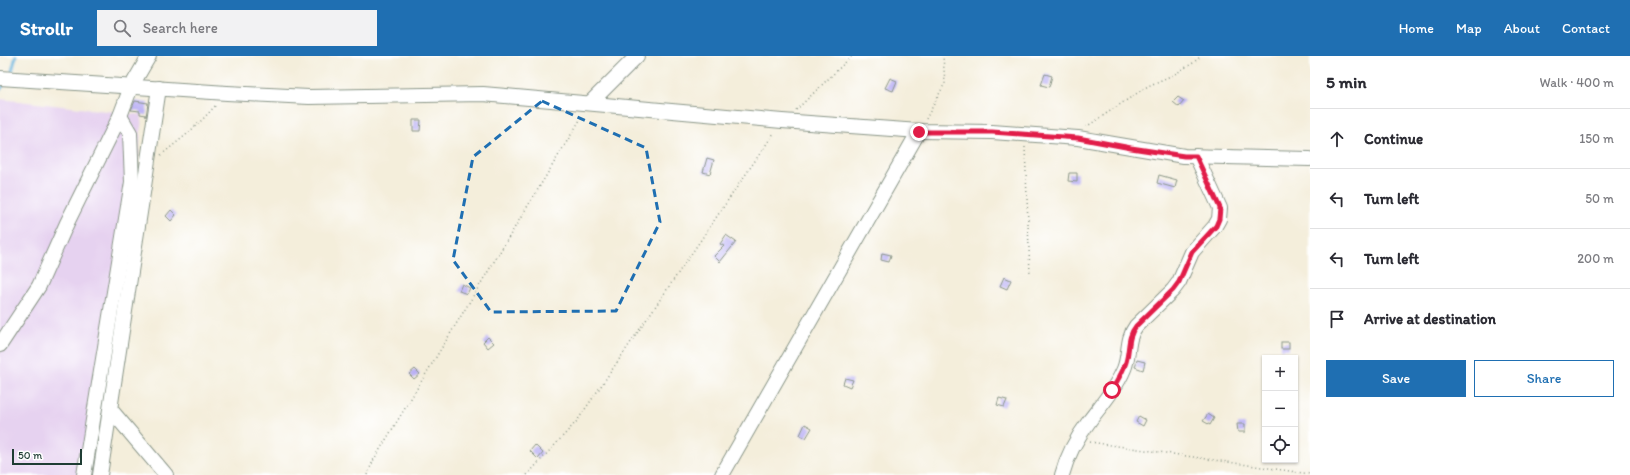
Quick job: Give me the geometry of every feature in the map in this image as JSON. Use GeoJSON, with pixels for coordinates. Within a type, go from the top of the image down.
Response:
{"type":"FeatureCollection","features":[{"type":"Feature","properties":{"kind":"street"},"geometry":{"type":"LineString","coordinates":[[0,345],[39,286],[67,223],[120,116],[131,87],[149,56]]}},
{"type":"Feature","properties":{"kind":"street"},"geometry":{"type":"LineString","coordinates":[[590,103],[637,56]]}},
{"type":"Feature","properties":{"kind":"street"},"geometry":{"type":"LineString","coordinates":[[0,78],[310,97],[483,94],[919,132],[992,132],[1078,138],[1184,156],[1310,159]]}},
{"type":"Feature","properties":{"kind":"street"},"geometry":{"type":"LineString","coordinates":[[100,475],[159,88]]}},
{"type":"Feature","properties":{"kind":"street"},"geometry":{"type":"LineString","coordinates":[[84,475],[132,182],[130,133],[120,116]]}},
{"type":"Feature","properties":{"kind":"street"},"geometry":{"type":"LineString","coordinates":[[722,475],[919,132]]}},
{"type":"Feature","properties":{"kind":"street"},"geometry":{"type":"LineString","coordinates":[[1062,475],[1077,440],[1124,370],[1131,332],[1173,290],[1179,282],[1192,252],[1216,226],[1219,219],[1220,208],[1196,156]]}},
{"type":"Feature","properties":{"kind":"street"},"geometry":{"type":"LineString","coordinates":[[111,410],[166,475]]}},
{"type":"Feature","properties":{"kind":"path"},"geometry":{"type":"LineString","coordinates":[[527,475],[577,421],[782,121],[794,113],[852,56]]}},
{"type":"Feature","properties":{"kind":"path"},"geometry":{"type":"LineString","coordinates":[[919,132],[945,83],[943,56]]}},
{"type":"Feature","properties":{"kind":"path"},"geometry":{"type":"LineString","coordinates":[[1078,138],[1084,129],[1104,114],[1148,86],[1175,74],[1193,63],[1201,56]]}},
{"type":"Feature","properties":{"kind":"path"},"geometry":{"type":"LineString","coordinates":[[148,161],[164,154],[186,135],[203,119],[226,93]]}},
{"type":"Feature","properties":{"kind":"path"},"geometry":{"type":"LineString","coordinates":[[367,475],[373,461],[590,103]]}},
{"type":"Feature","properties":{"kind":"path"},"geometry":{"type":"LineString","coordinates":[[1025,135],[1030,274]]}},
{"type":"Feature","properties":{"kind":"path"},"geometry":{"type":"LineString","coordinates":[[1077,440],[1310,474]]}},
{"type":"Feature","properties":{"kind":"highlighted area"},"geometry":{"type":"Polygon","coordinates":[[[542,101],[646,148],[660,222],[616,311],[491,312],[453,260],[473,157],[542,101]]]}},
{"type":"Feature","properties":{"kind":"shaded area"},"geometry":{"type":"Polygon","coordinates":[[[0,99],[142,115],[134,211],[94,475],[0,475],[0,99]]]}},
{"type":"Feature","properties":{"kind":"building"},"geometry":{"type":"Polygon","coordinates":[[[1045,74],[1052,76],[1049,87],[1041,85],[1045,74]]]}},
{"type":"Feature","properties":{"kind":"building"},"geometry":{"type":"Polygon","coordinates":[[[890,78],[897,81],[893,91],[885,88],[890,78]]]}},
{"type":"Feature","properties":{"kind":"building"},"geometry":{"type":"Polygon","coordinates":[[[1178,97],[1184,101],[1179,107],[1173,102],[1178,97]]]}},
{"type":"Feature","properties":{"kind":"building"},"geometry":{"type":"Polygon","coordinates":[[[135,101],[148,103],[146,117],[146,115],[140,114],[140,111],[131,110],[135,101]]]}},
{"type":"Feature","properties":{"kind":"building"},"geometry":{"type":"Polygon","coordinates":[[[413,120],[421,120],[420,131],[413,131],[413,120]]]}},
{"type":"Feature","properties":{"kind":"building"},"geometry":{"type":"Polygon","coordinates":[[[707,158],[714,160],[710,174],[703,172],[707,158]]]}},
{"type":"Feature","properties":{"kind":"building"},"geometry":{"type":"Polygon","coordinates":[[[1069,173],[1077,173],[1077,182],[1068,181],[1069,173]]]}},
{"type":"Feature","properties":{"kind":"building"},"geometry":{"type":"Polygon","coordinates":[[[1159,175],[1177,180],[1175,188],[1157,183],[1159,175]]]}},
{"type":"Feature","properties":{"kind":"building"},"geometry":{"type":"Polygon","coordinates":[[[171,210],[176,215],[171,221],[166,216],[171,210]]]}},
{"type":"Feature","properties":{"kind":"building"},"geometry":{"type":"Polygon","coordinates":[[[726,235],[736,242],[720,262],[714,256],[724,246],[720,244],[726,235]]]}},
{"type":"Feature","properties":{"kind":"building"},"geometry":{"type":"Polygon","coordinates":[[[882,253],[891,255],[889,262],[881,260],[882,253]]]}},
{"type":"Feature","properties":{"kind":"building"},"geometry":{"type":"Polygon","coordinates":[[[1004,277],[1011,280],[1007,289],[1000,286],[1004,277]]]}},
{"type":"Feature","properties":{"kind":"building"},"geometry":{"type":"Polygon","coordinates":[[[462,284],[470,288],[467,294],[459,291],[462,284]]]}},
{"type":"Feature","properties":{"kind":"building"},"geometry":{"type":"Polygon","coordinates":[[[488,337],[494,343],[488,348],[483,342],[488,337]]]}},
{"type":"Feature","properties":{"kind":"building"},"geometry":{"type":"Polygon","coordinates":[[[1281,342],[1289,342],[1289,349],[1281,349],[1281,342]]]}},
{"type":"Feature","properties":{"kind":"building"},"geometry":{"type":"Polygon","coordinates":[[[1137,360],[1145,362],[1143,370],[1135,367],[1137,360]]]}},
{"type":"Feature","properties":{"kind":"building"},"geometry":{"type":"Polygon","coordinates":[[[415,369],[420,374],[414,379],[409,374],[415,369]]]}},
{"type":"Feature","properties":{"kind":"building"},"geometry":{"type":"Polygon","coordinates":[[[845,378],[853,380],[850,387],[843,384],[845,378]]]}},
{"type":"Feature","properties":{"kind":"building"},"geometry":{"type":"Polygon","coordinates":[[[999,398],[1007,400],[1004,407],[997,405],[999,398]]]}},
{"type":"Feature","properties":{"kind":"building"},"geometry":{"type":"Polygon","coordinates":[[[1208,414],[1214,418],[1210,425],[1203,421],[1208,414]]]}},
{"type":"Feature","properties":{"kind":"building"},"geometry":{"type":"Polygon","coordinates":[[[1139,416],[1146,420],[1143,426],[1136,422],[1139,416]]]}},
{"type":"Feature","properties":{"kind":"building"},"geometry":{"type":"Polygon","coordinates":[[[805,424],[812,428],[806,438],[800,435],[805,424]]]}},
{"type":"Feature","properties":{"kind":"building"},"geometry":{"type":"Polygon","coordinates":[[[1237,424],[1245,424],[1245,432],[1238,432],[1237,424]]]}},
{"type":"Feature","properties":{"kind":"building"},"geometry":{"type":"Polygon","coordinates":[[[535,445],[543,453],[538,459],[530,451],[535,445]]]}},
{"type":"Feature","properties":{"kind":"waterway"},"geometry":{"type":"LineString","coordinates":[[12,71],[16,56]]}},
{"type":"Feature","properties":{"kind":"waterway"},"geometry":{"type":"LineString","coordinates":[[0,90],[5,83]]}},
{"type":"Feature","properties":{"kind":"route"},"geometry":{"type":"LineString","coordinates":[[919,132],[992,132],[1078,138],[1131,148],[1184,156],[1196,156],[1214,192],[1221,214],[1216,226],[1192,252],[1185,265],[1179,282],[1173,290],[1131,332],[1124,370],[1112,390]]}}]}
